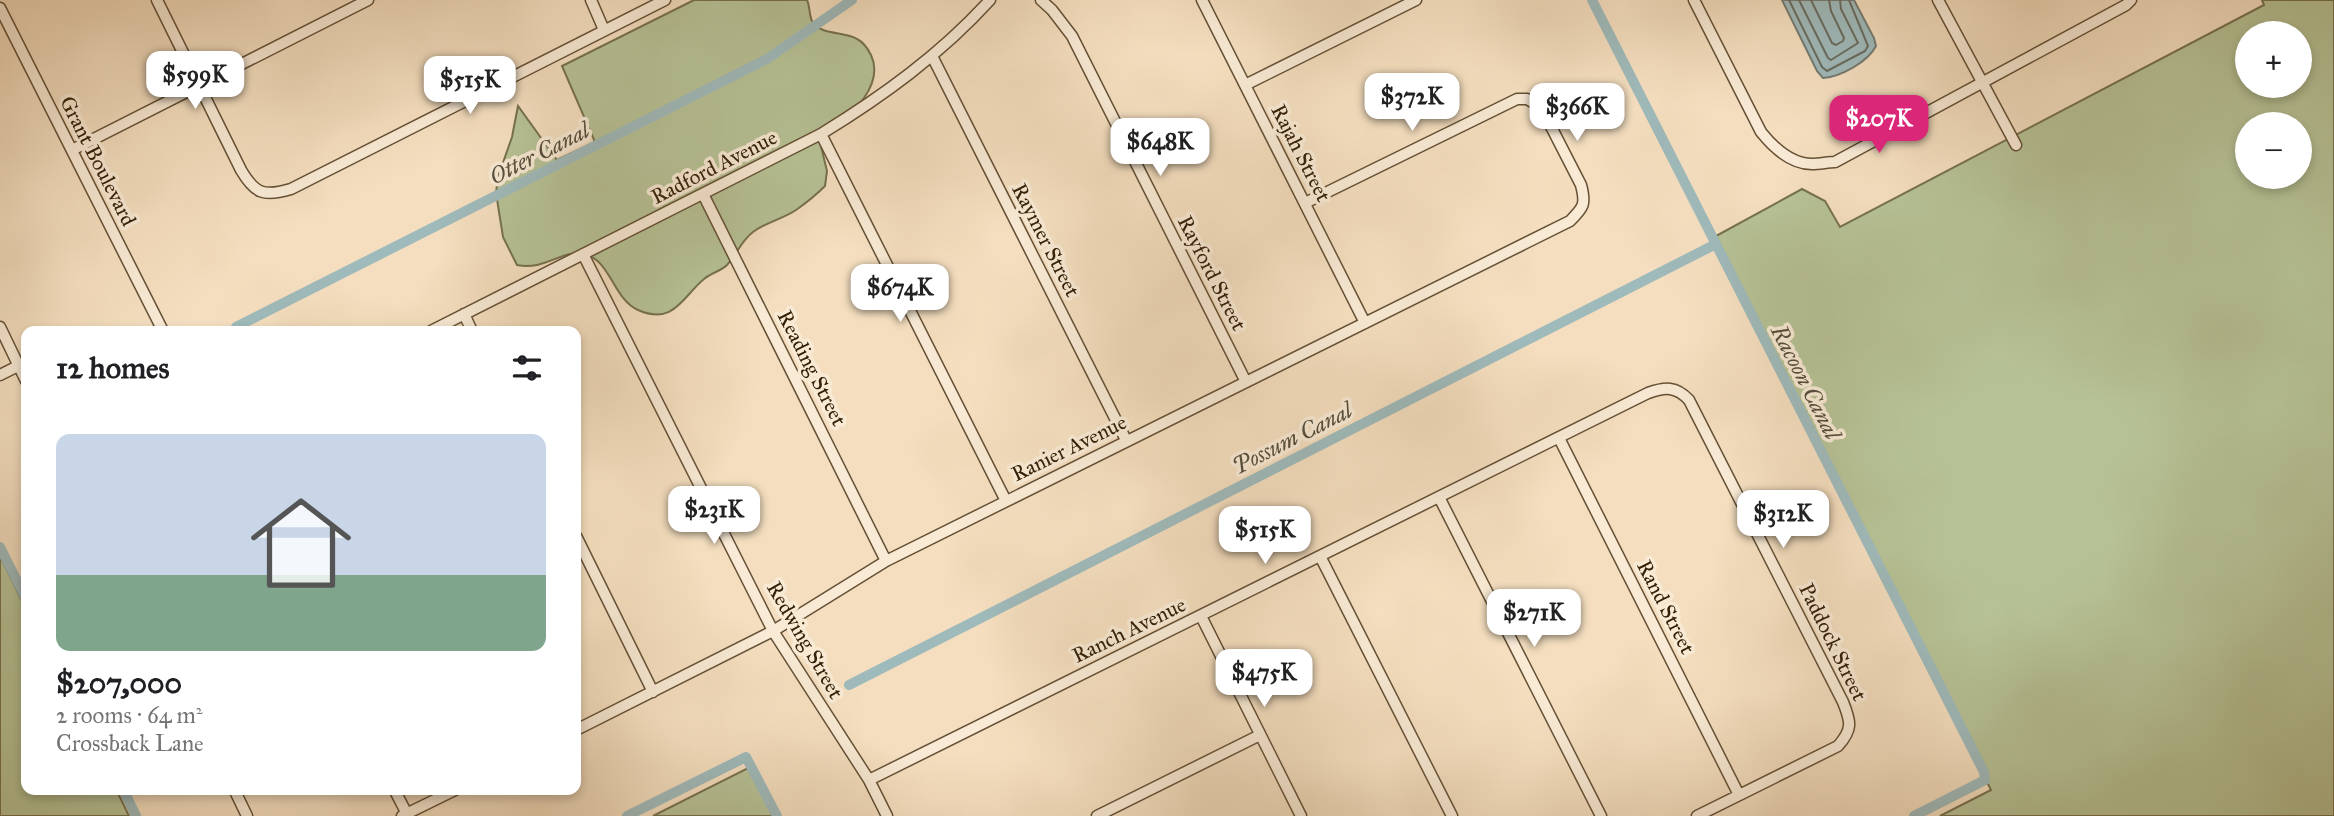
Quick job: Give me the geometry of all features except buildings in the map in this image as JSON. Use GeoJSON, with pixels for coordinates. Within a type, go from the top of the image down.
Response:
{"type":"FeatureCollection","features":[{"type":"Feature","properties":{"kind":"street"},"geometry":{"type":"LineString","coordinates":[[157,0],[247,179],[253,188],[264,194],[276,194],[291,189],[665,0]]}},
{"type":"Feature","properties":{"kind":"street"},"geometry":{"type":"LineString","coordinates":[[72,150],[368,0]]}},
{"type":"Feature","properties":{"kind":"street"},"geometry":{"type":"LineString","coordinates":[[591,0],[604,30]]}},
{"type":"Feature","properties":{"kind":"street","name":"Radford Avenue"},"geometry":{"type":"LineString","coordinates":[[440,326],[821,134],[869,105],[932,57],[990,0]]}},
{"type":"Feature","properties":{"kind":"street","name":"Rayford Street"},"geometry":{"type":"LineString","coordinates":[[1041,0],[1072,36],[1246,382]]}},
{"type":"Feature","properties":{"kind":"street","name":"Rajah Street"},"geometry":{"type":"LineString","coordinates":[[1202,0],[1365,323]]}},
{"type":"Feature","properties":{"kind":"street"},"geometry":{"type":"LineString","coordinates":[[1245,85],[1416,0]]}},
{"type":"Feature","properties":{"kind":"street"},"geometry":{"type":"LineString","coordinates":[[1694,0],[1761,132],[1772,146],[1811,165],[1835,162],[2131,0]]}},
{"type":"Feature","properties":{"kind":"street"},"geometry":{"type":"LineString","coordinates":[[1938,0],[2016,145]]}},
{"type":"Feature","properties":{"kind":"street","name":"Grant Boulevard"},"geometry":{"type":"LineString","coordinates":[[0,8],[160,326]]}},
{"type":"Feature","properties":{"kind":"street","name":"Raymer Street"},"geometry":{"type":"LineString","coordinates":[[932,57],[1126,440]]}},
{"type":"Feature","properties":{"kind":"street","name":"Ranier Avenue"},"geometry":{"type":"LineString","coordinates":[[581,728],[773,631],[886,561],[1570,221],[1583,208],[1585,198],[1541,107],[1527,99],[1517,99],[1305,203]]}},
{"type":"Feature","properties":{"kind":"street"},"geometry":{"type":"LineString","coordinates":[[821,134],[1006,501]]}},
{"type":"Feature","properties":{"kind":"street","name":"Reading Street"},"geometry":{"type":"LineString","coordinates":[[703,194],[886,561]]}},
{"type":"Feature","properties":{"kind":"street","name":"Redwing Street"},"geometry":{"type":"LineString","coordinates":[[583,254],[773,631],[869,780],[887,816]]}},
{"type":"Feature","properties":{"kind":"street"},"geometry":{"type":"LineString","coordinates":[[464,314],[470,326]]}},
{"type":"Feature","properties":{"kind":"street"},"geometry":{"type":"LineString","coordinates":[[0,327],[21,372]]}},
{"type":"Feature","properties":{"kind":"street"},"geometry":{"type":"LineString","coordinates":[[0,375],[18,366]]}},
{"type":"Feature","properties":{"kind":"street","name":"Ranch Avenue"},"geometry":{"type":"LineString","coordinates":[[869,780],[1648,393],[1672,388]]}},
{"type":"Feature","properties":{"kind":"street","name":"Paddock Street"},"geometry":{"type":"LineString","coordinates":[[1672,388],[1682,392],[1689,400],[1843,702],[1850,725],[1848,736],[1838,746],[1739,795]]}},
{"type":"Feature","properties":{"kind":"street","name":"Rand Street"},"geometry":{"type":"LineString","coordinates":[[1559,438],[1739,795]]}},
{"type":"Feature","properties":{"kind":"street"},"geometry":{"type":"LineString","coordinates":[[1439,497],[1601,816]]}},
{"type":"Feature","properties":{"kind":"street"},"geometry":{"type":"LineString","coordinates":[[581,546],[653,692]]}},
{"type":"Feature","properties":{"kind":"street"},"geometry":{"type":"LineString","coordinates":[[1320,556],[1452,816]]}},
{"type":"Feature","properties":{"kind":"street"},"geometry":{"type":"LineString","coordinates":[[1201,615],[1301,816]]}},
{"type":"Feature","properties":{"kind":"street"},"geometry":{"type":"LineString","coordinates":[[1097,816],[1260,735]]}},
{"type":"Feature","properties":{"kind":"street"},"geometry":{"type":"LineString","coordinates":[[237,795],[247,816]]}},
{"type":"Feature","properties":{"kind":"street"},"geometry":{"type":"LineString","coordinates":[[397,795],[405,815],[445,795]]}},
{"type":"Feature","properties":{"kind":"street"},"geometry":{"type":"LineString","coordinates":[[1697,816],[1739,795]]}},
{"type":"Feature","properties":{"kind":"green space"},"geometry":{"type":"Polygon","coordinates":[[[694,0],[807,0],[811,19],[816,26],[859,40],[867,48],[874,68],[868,92],[850,115],[820,142],[827,171],[825,186],[796,210],[753,232],[727,265],[704,279],[669,312],[650,314],[630,305],[600,264],[584,254],[568,254],[536,265],[517,265],[503,237],[496,193],[518,106],[557,160],[595,142],[562,66],[694,0]]]}},
{"type":"Feature","properties":{"kind":"green space"},"geometry":{"type":"Polygon","coordinates":[[[2262,0],[2334,0],[2334,816],[1940,816],[1991,790],[1716,236],[1802,189],[1825,201],[1840,227],[2264,5],[2262,0]]]}},
{"type":"Feature","properties":{"kind":"green space"},"geometry":{"type":"Polygon","coordinates":[[[0,556],[21,599],[21,795],[119,795],[129,816],[0,816],[0,556]]]}},
{"type":"Feature","properties":{"kind":"green space"},"geometry":{"type":"Polygon","coordinates":[[[752,766],[777,816],[653,816],[752,766]]]}},
{"type":"Feature","properties":{"kind":"water"},"geometry":{"type":"Polygon","coordinates":[[[1782,0],[1854,0],[1876,46],[1867,58],[1853,68],[1823,78],[1782,0]]]}},
{"type":"Feature","properties":{"kind":"waterway","name":"Otter Canal"},"geometry":{"type":"LineString","coordinates":[[238,326],[767,59],[852,0]]}},
{"type":"Feature","properties":{"kind":"waterway","name":"Racoon Canal"},"geometry":{"type":"LineString","coordinates":[[1592,0],[1984,772],[1985,780],[1914,816]]}},
{"type":"Feature","properties":{"kind":"waterway","name":"Possum Canal"},"geometry":{"type":"LineString","coordinates":[[849,685],[1716,244]]}},
{"type":"Feature","properties":{"kind":"waterway"},"geometry":{"type":"LineString","coordinates":[[0,547],[21,589]]}},
{"type":"Feature","properties":{"kind":"waterway"},"geometry":{"type":"LineString","coordinates":[[627,816],[746,757],[777,816]]}},
{"type":"Feature","properties":{"kind":"waterway"},"geometry":{"type":"LineString","coordinates":[[126,795],[136,816]]}}]}
